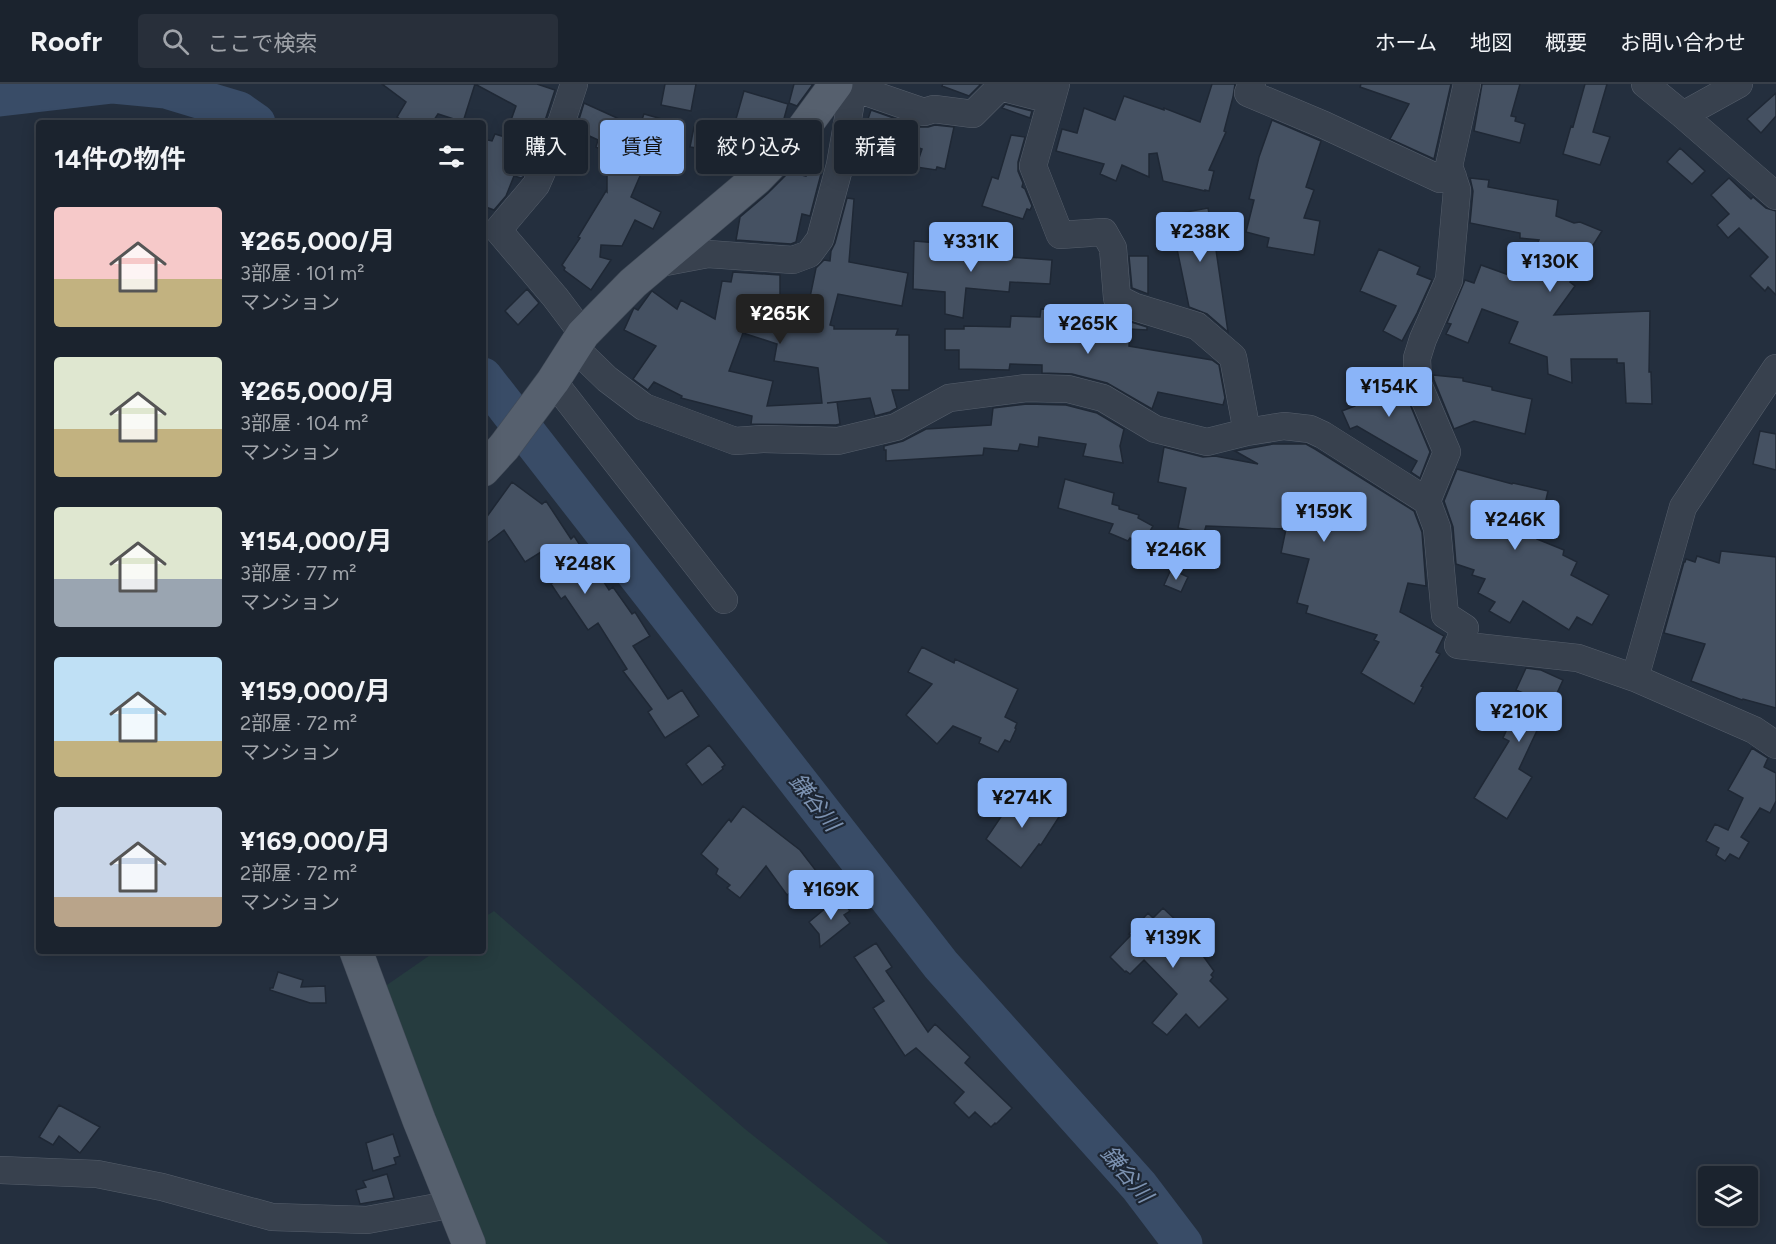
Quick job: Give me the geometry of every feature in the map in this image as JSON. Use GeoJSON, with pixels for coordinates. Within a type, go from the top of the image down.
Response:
{"type":"FeatureCollection","features":[{"type":"Feature","properties":{"kind":"main road"},"geometry":{"type":"LineString","coordinates":[[486,466],[550,385],[579,341],[633,283],[756,179],[848,85]]}},
{"type":"Feature","properties":{"kind":"main road"},"geometry":{"type":"LineString","coordinates":[[357,954],[419,1120],[469,1244]]}},
{"type":"Feature","properties":{"kind":"street"},"geometry":{"type":"LineString","coordinates":[[574,84],[555,142],[536,185],[498,230],[555,297],[579,341],[607,379],[644,407],[735,441],[763,439],[838,441],[896,427],[949,398],[1026,388],[1068,389],[1103,398],[1155,429],[1207,442],[1284,426],[1310,429],[1427,501],[1437,528],[1445,615],[1465,628],[1458,645],[1578,658],[1635,678],[1754,730],[1776,745]]}},
{"type":"Feature","properties":{"kind":"street"},"geometry":{"type":"LineString","coordinates":[[1252,84],[1248,93],[1324,125],[1440,179],[1453,177]]}},
{"type":"Feature","properties":{"kind":"street"},"geometry":{"type":"LineString","coordinates":[[1427,501],[1447,452],[1418,384],[1418,358],[1423,339],[1449,280],[1457,190],[1449,166],[1467,84]]}},
{"type":"Feature","properties":{"kind":"street"},"geometry":{"type":"LineString","coordinates":[[1645,84],[1776,196]]}},
{"type":"Feature","properties":{"kind":"street"},"geometry":{"type":"LineString","coordinates":[[1683,115],[1739,84]]}},
{"type":"Feature","properties":{"kind":"street"},"geometry":{"type":"LineString","coordinates":[[655,264],[708,254],[793,260],[809,254],[820,239],[837,176],[848,85],[924,112],[934,109],[973,114],[1000,87],[1054,92],[1033,166],[1060,236],[1104,232],[1113,248],[1117,298],[1134,307],[1197,326],[1233,357],[1247,432]]}},
{"type":"Feature","properties":{"kind":"street"},"geometry":{"type":"LineString","coordinates":[[1635,678],[1683,507],[1776,368]]}},
{"type":"Feature","properties":{"kind":"street"},"geometry":{"type":"LineString","coordinates":[[550,385],[724,600]]}},
{"type":"Feature","properties":{"kind":"street"},"geometry":{"type":"LineString","coordinates":[[0,1170],[97,1174],[162,1187],[273,1217],[367,1220],[454,1204]]}},
{"type":"Feature","properties":{"kind":"green space"},"geometry":{"type":"Polygon","coordinates":[[[494,911],[745,1129],[889,1244],[485,1244],[384,987],[432,954],[486,954],[486,916],[494,911]]]}},
{"type":"Feature","properties":{"kind":"building"},"geometry":{"type":"Polygon","coordinates":[[[382,84],[475,84],[464,120],[438,114],[434,120],[402,120],[397,117],[406,102],[382,84]]]}},
{"type":"Feature","properties":{"kind":"building"},"geometry":{"type":"Polygon","coordinates":[[[475,84],[537,84],[555,90],[545,120],[511,120],[516,106],[475,84]]]}},
{"type":"Feature","properties":{"kind":"building"},"geometry":{"type":"Polygon","coordinates":[[[665,84],[696,84],[691,111],[661,105],[665,84]]]}},
{"type":"Feature","properties":{"kind":"building"},"geometry":{"type":"Polygon","coordinates":[[[794,84],[813,84],[797,106],[789,103],[794,84]]]}},
{"type":"Feature","properties":{"kind":"building"},"geometry":{"type":"Polygon","coordinates":[[[943,84],[981,84],[969,96],[942,86],[943,84]]]}},
{"type":"Feature","properties":{"kind":"building"},"geometry":{"type":"Polygon","coordinates":[[[1212,84],[1235,84],[1224,131],[1226,132],[1209,170],[1214,171],[1209,191],[1163,181],[1157,153],[1149,154],[1149,177],[1122,165],[1116,181],[1100,174],[1104,164],[1056,151],[1062,129],[1077,133],[1084,108],[1115,120],[1124,96],[1200,122],[1212,84]]]}},
{"type":"Feature","properties":{"kind":"building"},"geometry":{"type":"Polygon","coordinates":[[[1361,84],[1451,84],[1434,159],[1390,139],[1409,104],[1360,87],[1361,84]]]}},
{"type":"Feature","properties":{"kind":"building"},"geometry":{"type":"Polygon","coordinates":[[[1482,84],[1520,84],[1511,116],[1516,117],[1515,121],[1525,124],[1520,143],[1474,131],[1482,84]]]}},
{"type":"Feature","properties":{"kind":"building"},"geometry":{"type":"Polygon","coordinates":[[[1585,84],[1607,84],[1593,132],[1610,137],[1600,165],[1563,154],[1585,84]]]}},
{"type":"Feature","properties":{"kind":"building"},"geometry":{"type":"Polygon","coordinates":[[[744,91],[788,104],[784,120],[736,120],[744,91]]]}},
{"type":"Feature","properties":{"kind":"building"},"geometry":{"type":"Polygon","coordinates":[[[1776,93],[1776,116],[1761,133],[1747,119],[1776,93]]]}},
{"type":"Feature","properties":{"kind":"building"},"geometry":{"type":"Polygon","coordinates":[[[584,103],[621,120],[600,120],[600,149],[596,147],[598,140],[588,135],[588,120],[579,120],[584,103]]]}},
{"type":"Feature","properties":{"kind":"building"},"geometry":{"type":"Polygon","coordinates":[[[1005,104],[1032,111],[1030,118],[1002,108],[1005,104]]]}},
{"type":"Feature","properties":{"kind":"building"},"geometry":{"type":"Polygon","coordinates":[[[871,110],[899,120],[868,120],[871,110]]]}},
{"type":"Feature","properties":{"kind":"building"},"geometry":{"type":"Polygon","coordinates":[[[644,114],[662,120],[642,120],[644,114]]]}},
{"type":"Feature","properties":{"kind":"building"},"geometry":{"type":"Polygon","coordinates":[[[1272,120],[1321,141],[1306,187],[1314,190],[1304,218],[1320,221],[1314,255],[1267,247],[1269,238],[1246,232],[1254,200],[1249,199],[1259,157],[1272,120]]]}},
{"type":"Feature","properties":{"kind":"building"},"geometry":{"type":"Polygon","coordinates":[[[935,125],[954,127],[945,169],[918,167],[922,149],[918,148],[918,127],[935,125]]]}},
{"type":"Feature","properties":{"kind":"building"},"geometry":{"type":"Polygon","coordinates":[[[694,127],[696,127],[696,148],[690,147],[694,127]]]}},
{"type":"Feature","properties":{"kind":"building"},"geometry":{"type":"Polygon","coordinates":[[[495,134],[504,137],[504,174],[524,174],[521,178],[514,176],[506,196],[494,210],[486,207],[486,140],[492,141],[495,134]]]}},
{"type":"Feature","properties":{"kind":"building"},"geometry":{"type":"Polygon","coordinates":[[[1011,135],[1025,137],[1018,162],[1018,171],[1023,183],[1022,187],[1032,206],[1030,210],[1027,209],[1023,219],[982,206],[992,177],[998,179],[1011,135]]]}},
{"type":"Feature","properties":{"kind":"building"},"geometry":{"type":"Polygon","coordinates":[[[1680,148],[1705,171],[1692,184],[1667,162],[1680,148]]]}},
{"type":"Feature","properties":{"kind":"building"},"geometry":{"type":"Polygon","coordinates":[[[607,174],[641,174],[631,197],[661,212],[653,229],[635,220],[622,246],[601,245],[600,257],[611,260],[591,290],[564,270],[562,265],[607,192],[607,174]]]}},
{"type":"Feature","properties":{"kind":"building"},"geometry":{"type":"Polygon","coordinates":[[[787,174],[806,176],[806,174],[821,174],[810,216],[802,214],[796,242],[791,244],[736,240],[740,217],[787,174]]]}},
{"type":"Feature","properties":{"kind":"building"},"geometry":{"type":"Polygon","coordinates":[[[1470,178],[1489,180],[1488,187],[1558,200],[1556,216],[1602,231],[1570,282],[1575,286],[1554,315],[1650,311],[1649,372],[1651,372],[1652,404],[1626,403],[1624,363],[1617,363],[1617,359],[1571,359],[1572,383],[1548,374],[1547,357],[1509,343],[1518,322],[1482,309],[1468,343],[1446,334],[1451,324],[1447,323],[1465,280],[1474,283],[1481,265],[1520,279],[1539,240],[1520,238],[1520,233],[1470,223],[1473,191],[1470,178]]]}},
{"type":"Feature","properties":{"kind":"building"},"geometry":{"type":"Polygon","coordinates":[[[1729,178],[1751,199],[1753,197],[1766,208],[1776,211],[1776,295],[1768,287],[1765,291],[1750,276],[1768,257],[1739,228],[1728,238],[1717,225],[1729,214],[1711,195],[1729,178]]]}},
{"type":"Feature","properties":{"kind":"building"},"geometry":{"type":"Polygon","coordinates":[[[847,198],[854,199],[849,262],[908,273],[902,306],[838,294],[830,325],[834,326],[834,329],[898,329],[896,335],[909,335],[909,390],[892,390],[897,408],[875,416],[870,398],[827,403],[837,402],[840,424],[836,425],[751,424],[752,416],[681,398],[682,396],[654,382],[648,390],[633,379],[656,346],[624,330],[634,308],[638,310],[652,291],[677,309],[681,300],[715,319],[722,281],[731,282],[733,272],[780,275],[780,296],[809,302],[816,268],[824,260],[830,261],[847,198]],[[743,333],[729,371],[773,381],[767,406],[822,403],[818,368],[774,361],[777,344],[743,333]]]}},
{"type":"Feature","properties":{"kind":"building"},"geometry":{"type":"Polygon","coordinates":[[[1208,208],[1228,332],[1207,314],[1189,307],[1170,215],[1208,208]]]}},
{"type":"Feature","properties":{"kind":"building"},"geometry":{"type":"Polygon","coordinates":[[[914,241],[951,244],[950,253],[1052,260],[1050,284],[1010,282],[1009,292],[966,288],[963,318],[945,314],[945,292],[913,289],[914,241]]]}},
{"type":"Feature","properties":{"kind":"building"},"geometry":{"type":"Polygon","coordinates":[[[1379,249],[1420,267],[1417,274],[1432,280],[1402,341],[1383,331],[1396,306],[1360,291],[1379,249]]]}},
{"type":"Feature","properties":{"kind":"building"},"geometry":{"type":"Polygon","coordinates":[[[1129,256],[1148,256],[1148,294],[1132,288],[1129,256]]]}},
{"type":"Feature","properties":{"kind":"building"},"geometry":{"type":"Polygon","coordinates":[[[527,289],[539,303],[518,325],[505,311],[527,289]]]}},
{"type":"Feature","properties":{"kind":"building"},"geometry":{"type":"Polygon","coordinates":[[[1041,309],[1109,311],[1128,321],[1147,327],[1147,330],[1130,329],[1129,346],[1212,360],[1219,365],[1225,398],[1223,405],[1158,392],[1152,409],[1107,383],[1072,374],[1042,373],[1042,365],[1010,364],[1009,370],[959,369],[959,350],[945,350],[945,329],[964,329],[964,326],[1010,327],[1011,316],[1040,317],[1041,309]]]}},
{"type":"Feature","properties":{"kind":"building"},"geometry":{"type":"Polygon","coordinates":[[[1360,374],[1402,383],[1430,452],[1420,478],[1411,472],[1417,461],[1357,426],[1350,429],[1342,411],[1355,406],[1360,374]]]}},
{"type":"Feature","properties":{"kind":"building"},"geometry":{"type":"Polygon","coordinates":[[[1433,375],[1463,378],[1463,381],[1492,387],[1492,390],[1532,399],[1525,434],[1474,421],[1454,429],[1433,375]]]}},
{"type":"Feature","properties":{"kind":"building"},"geometry":{"type":"Polygon","coordinates":[[[1027,404],[1066,405],[1097,413],[1124,429],[1120,446],[1123,463],[1083,456],[1086,444],[1039,437],[1038,447],[1020,444],[1018,451],[984,448],[983,455],[886,461],[884,446],[903,441],[926,429],[991,425],[993,408],[1027,404]]]}},
{"type":"Feature","properties":{"kind":"building"},"geometry":{"type":"Polygon","coordinates":[[[1760,431],[1776,434],[1776,470],[1753,464],[1760,431]]]}},
{"type":"Feature","properties":{"kind":"building"},"geometry":{"type":"Polygon","coordinates":[[[1273,444],[1306,444],[1414,511],[1422,532],[1426,586],[1408,583],[1400,612],[1444,636],[1436,652],[1440,654],[1421,686],[1423,687],[1414,704],[1361,673],[1379,642],[1374,640],[1377,635],[1306,613],[1308,606],[1297,603],[1309,559],[1281,553],[1286,529],[1206,526],[1204,533],[1178,528],[1186,488],[1158,482],[1164,447],[1203,457],[1215,456],[1258,464],[1235,451],[1273,444]]]}},
{"type":"Feature","properties":{"kind":"building"},"geometry":{"type":"Polygon","coordinates":[[[1457,469],[1548,491],[1537,539],[1564,550],[1563,555],[1577,562],[1571,575],[1609,595],[1592,625],[1577,617],[1569,630],[1523,601],[1510,623],[1489,611],[1495,602],[1478,593],[1485,579],[1472,575],[1474,570],[1456,564],[1453,527],[1444,501],[1457,469]]]}},
{"type":"Feature","properties":{"kind":"building"},"geometry":{"type":"Polygon","coordinates":[[[1065,479],[1114,493],[1112,504],[1119,506],[1119,509],[1139,515],[1138,518],[1153,526],[1142,545],[1130,538],[1128,541],[1109,533],[1113,524],[1058,508],[1065,479]]]}},
{"type":"Feature","properties":{"kind":"building"},"geometry":{"type":"Polygon","coordinates":[[[512,482],[542,504],[546,501],[571,539],[574,536],[609,590],[613,587],[632,614],[635,612],[650,636],[633,646],[668,699],[682,690],[699,716],[665,738],[648,712],[652,709],[623,671],[627,669],[598,623],[588,630],[565,596],[561,599],[551,584],[559,578],[541,552],[525,562],[504,530],[486,544],[486,518],[512,482]]]}},
{"type":"Feature","properties":{"kind":"building"},"geometry":{"type":"Polygon","coordinates":[[[1721,551],[1776,557],[1776,708],[1742,700],[1691,681],[1705,644],[1664,633],[1686,559],[1695,562],[1697,556],[1719,563],[1721,551]]]}},
{"type":"Feature","properties":{"kind":"building"},"geometry":{"type":"Polygon","coordinates":[[[1171,569],[1188,577],[1181,592],[1164,585],[1171,569]]]}},
{"type":"Feature","properties":{"kind":"building"},"geometry":{"type":"Polygon","coordinates":[[[922,647],[954,663],[955,659],[1018,689],[1005,717],[1017,723],[1016,729],[1010,742],[1005,740],[998,752],[979,743],[981,738],[953,726],[937,744],[906,715],[932,684],[908,672],[922,647]]]}},
{"type":"Feature","properties":{"kind":"building"},"geometry":{"type":"Polygon","coordinates":[[[1526,668],[1541,670],[1563,680],[1519,769],[1532,777],[1507,819],[1474,798],[1509,741],[1503,738],[1523,693],[1516,690],[1526,668]]]}},
{"type":"Feature","properties":{"kind":"building"},"geometry":{"type":"Polygon","coordinates":[[[709,745],[725,765],[702,785],[686,764],[709,745]]]}},
{"type":"Feature","properties":{"kind":"building"},"geometry":{"type":"Polygon","coordinates":[[[1752,748],[1768,758],[1764,767],[1776,773],[1776,801],[1770,813],[1760,808],[1741,837],[1749,842],[1739,859],[1730,854],[1725,861],[1716,855],[1719,848],[1706,841],[1715,824],[1728,830],[1743,798],[1728,790],[1752,748]]]}},
{"type":"Feature","properties":{"kind":"building"},"geometry":{"type":"Polygon","coordinates":[[[1017,793],[1059,817],[1041,845],[1039,844],[1021,868],[986,839],[1017,793]]]}},
{"type":"Feature","properties":{"kind":"building"},"geometry":{"type":"Polygon","coordinates":[[[743,806],[800,850],[817,872],[787,895],[766,866],[740,898],[727,888],[730,885],[716,874],[718,869],[701,854],[729,819],[731,822],[743,806]]]}},
{"type":"Feature","properties":{"kind":"building"},"geometry":{"type":"Polygon","coordinates":[[[839,897],[850,911],[844,915],[850,923],[820,947],[819,934],[809,922],[839,897]]]}},
{"type":"Feature","properties":{"kind":"building"},"geometry":{"type":"Polygon","coordinates":[[[1163,908],[1180,924],[1214,971],[1210,981],[1228,999],[1199,1028],[1186,1014],[1167,1035],[1152,1023],[1177,994],[1144,960],[1130,974],[1110,957],[1148,913],[1153,918],[1163,908]]]}},
{"type":"Feature","properties":{"kind":"building"},"geometry":{"type":"Polygon","coordinates":[[[876,943],[892,967],[886,971],[928,1032],[935,1024],[970,1057],[965,1063],[1012,1108],[996,1124],[991,1127],[975,1112],[969,1118],[954,1103],[964,1092],[916,1048],[905,1056],[873,1008],[884,1001],[854,957],[876,943]]]}},
{"type":"Feature","properties":{"kind":"building"},"geometry":{"type":"Polygon","coordinates":[[[278,972],[303,980],[301,987],[325,986],[326,1003],[310,1003],[270,990],[273,988],[278,972]]]}},
{"type":"Feature","properties":{"kind":"building"},"geometry":{"type":"Polygon","coordinates":[[[59,1105],[100,1127],[80,1153],[59,1136],[53,1145],[39,1137],[59,1105]]]}},
{"type":"Feature","properties":{"kind":"building"},"geometry":{"type":"Polygon","coordinates":[[[393,1134],[400,1156],[394,1158],[396,1164],[373,1171],[366,1143],[393,1134]]]}},
{"type":"Feature","properties":{"kind":"building"},"geometry":{"type":"Polygon","coordinates":[[[387,1174],[394,1198],[360,1204],[356,1190],[366,1187],[363,1181],[387,1174]]]}},
{"type":"Feature","properties":{"kind":"waterway","name":"鎌谷川"},"geometry":{"type":"LineString","coordinates":[[0,97],[113,84],[166,89],[239,111],[252,120]]}},
{"type":"Feature","properties":{"kind":"waterway","name":"鎌谷川"},"geometry":{"type":"LineString","coordinates":[[486,381],[941,965],[1139,1186],[1183,1244]]}}]}
